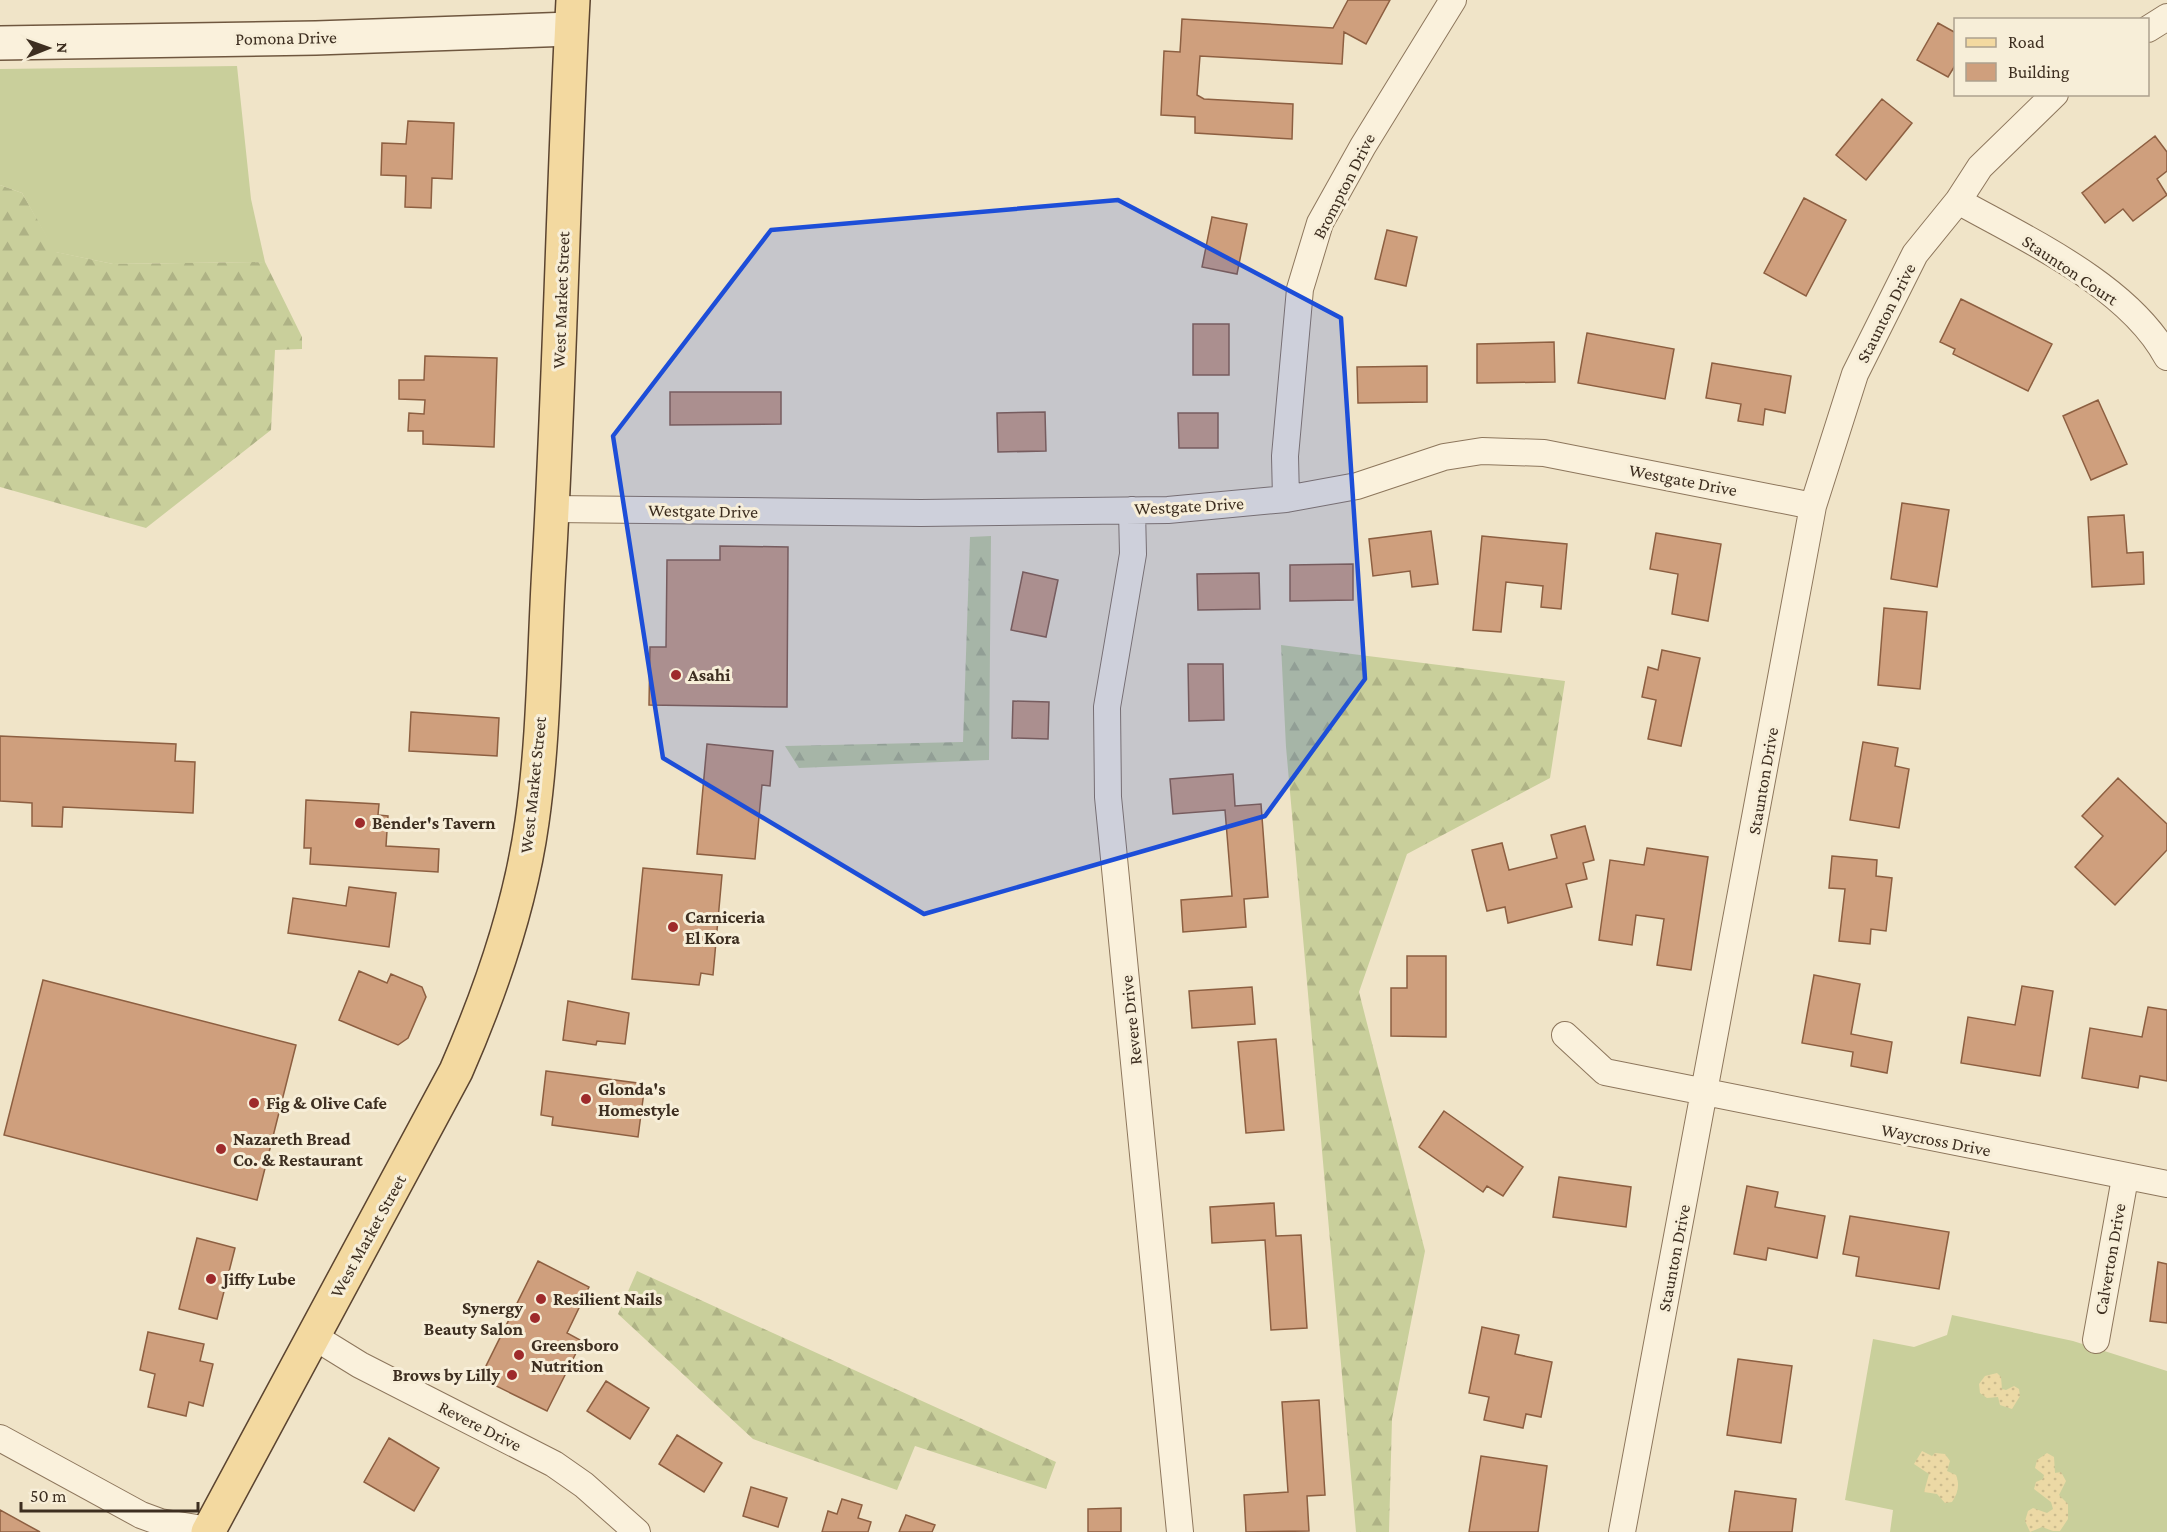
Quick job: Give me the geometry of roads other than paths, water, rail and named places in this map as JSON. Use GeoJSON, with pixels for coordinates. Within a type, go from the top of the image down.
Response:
{"type":"FeatureCollection","features":[{"type":"Feature","properties":{"kind":"main road","name":"West Market Street"},"geometry":{"type":"LineString","coordinates":[[208,1531],[456,1071],[478,1022],[504,943],[532,820],[553,509],[572,15]]}},
{"type":"Feature","properties":{"kind":"street","name":"Brompton Drive"},"geometry":{"type":"LineString","coordinates":[[1286,499],[1285,456],[1300,289],[1320,224],[1363,146],[1453,0]]}},
{"type":"Feature","properties":{"kind":"street","name":"Pomona Drive"},"geometry":{"type":"LineString","coordinates":[[0,43],[305,38],[572,15]]}},
{"type":"Feature","properties":{"kind":"street"},"geometry":{"type":"LineString","coordinates":[[2149,28],[2167,18]]}},
{"type":"Feature","properties":{"kind":"street","name":"Staunton Drive"},"geometry":{"type":"LineString","coordinates":[[1622,1532],[1813,506],[1855,374],[1915,254],[1958,201],[1980,167],[2053,96]]}},
{"type":"Feature","properties":{"kind":"street","name":"Staunton Court"},"geometry":{"type":"LineString","coordinates":[[1958,201],[2050,253],[2111,294],[2156,337],[2167,357]]}},
{"type":"Feature","properties":{"kind":"street","name":"Westgate Drive"},"geometry":{"type":"LineString","coordinates":[[553,509],[909,513],[1168,510],[1286,499],[1358,486],[1444,457],[1482,452],[1544,453],[1813,506]]}},
{"type":"Feature","properties":{"kind":"street","name":"Revere Drive"},"geometry":{"type":"LineString","coordinates":[[1132,510],[1133,554],[1107,707],[1108,796],[1180,1532]]}},
{"type":"Feature","properties":{"kind":"street","name":"Waycross Drive"},"geometry":{"type":"LineString","coordinates":[[1565,1035],[1605,1072],[2125,1178],[2167,1184]]}},
{"type":"Feature","properties":{"kind":"street","name":"Calverton Drive"},"geometry":{"type":"LineString","coordinates":[[2096,1340],[2125,1178]]}},
{"type":"Feature","properties":{"kind":"street","name":"Revere Drive"},"geometry":{"type":"LineString","coordinates":[[313,1336],[360,1365],[554,1464],[584,1485],[637,1532]]}},
{"type":"Feature","properties":{"kind":"street"},"geometry":{"type":"LineString","coordinates":[[0,1438],[141,1515],[160,1522],[208,1531]]}},
{"type":"Feature","properties":{"kind":"place","name":"Asahi"},"geometry":{"type":"Point","coordinates":[676,675]}},
{"type":"Feature","properties":{"kind":"place","name":"Bender's Tavern"},"geometry":{"type":"Point","coordinates":[360,823]}},
{"type":"Feature","properties":{"kind":"place","name":"Carniceria El Kora"},"geometry":{"type":"Point","coordinates":[673,927]}},
{"type":"Feature","properties":{"kind":"place","name":"Glonda's Homestyle"},"geometry":{"type":"Point","coordinates":[586,1099]}},
{"type":"Feature","properties":{"kind":"place","name":"Fig & Olive Cafe"},"geometry":{"type":"Point","coordinates":[254,1103]}},
{"type":"Feature","properties":{"kind":"place","name":"Nazareth Bread Co. & Restaurant"},"geometry":{"type":"Point","coordinates":[221,1149]}},
{"type":"Feature","properties":{"kind":"place","name":"Jiffy Lube"},"geometry":{"type":"Point","coordinates":[211,1279]}},
{"type":"Feature","properties":{"kind":"place","name":"Resilient Nails"},"geometry":{"type":"Point","coordinates":[541,1299]}},
{"type":"Feature","properties":{"kind":"place","name":"Synergy Beauty Salon"},"geometry":{"type":"Point","coordinates":[535,1318]}},
{"type":"Feature","properties":{"kind":"place","name":"Greensboro Nutrition"},"geometry":{"type":"Point","coordinates":[519,1355]}},
{"type":"Feature","properties":{"kind":"place","name":"Brows by Lilly"},"geometry":{"type":"Point","coordinates":[512,1375]}}]}
